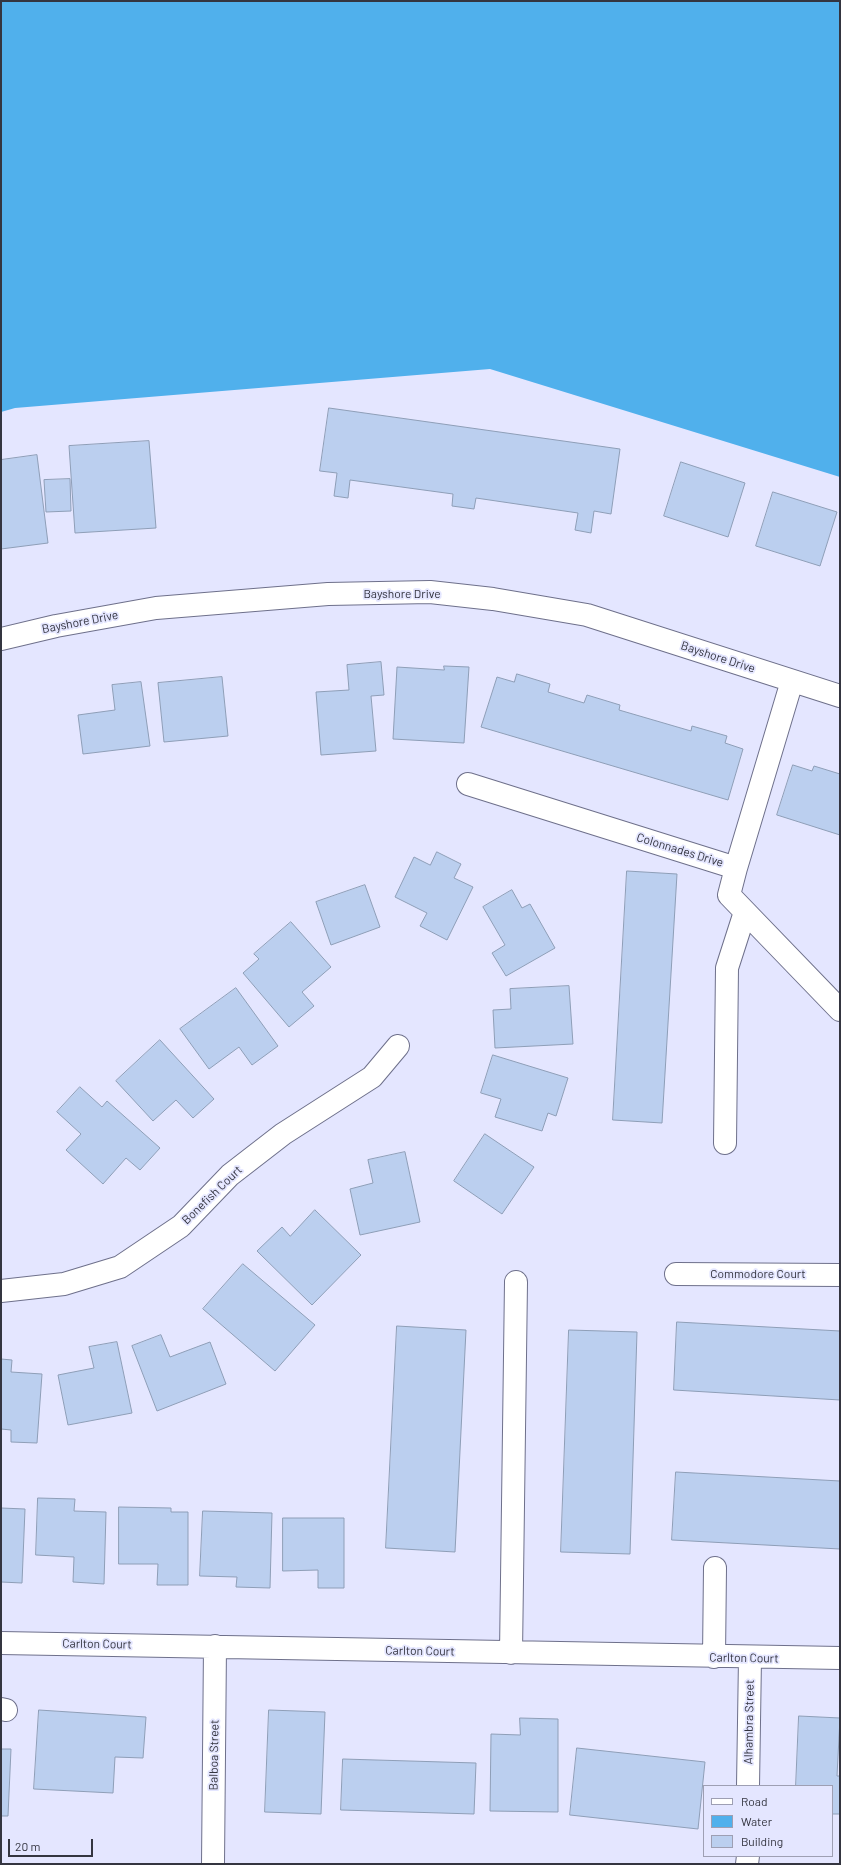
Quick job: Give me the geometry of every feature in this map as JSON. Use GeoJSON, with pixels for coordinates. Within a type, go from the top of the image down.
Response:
{"type":"FeatureCollection","features":[{"type":"Feature","properties":{"kind":"street","name":"Bayshore Drive"},"geometry":{"type":"LineString","coordinates":[[1,639],[56,626],[156,608],[328,594],[430,592],[493,599],[587,615],[840,696]]}},
{"type":"Feature","properties":{"kind":"street"},"geometry":{"type":"LineString","coordinates":[[736,868],[792,681]]}},
{"type":"Feature","properties":{"kind":"street","name":"Colonnades Drive"},"geometry":{"type":"LineString","coordinates":[[468,784],[736,868],[729,895],[840,1010]]}},
{"type":"Feature","properties":{"kind":"street"},"geometry":{"type":"LineString","coordinates":[[725,1143],[727,968],[745,912]]}},
{"type":"Feature","properties":{"kind":"street","name":"Bonefish Court"},"geometry":{"type":"LineString","coordinates":[[1,1291],[64,1284],[120,1266],[181,1226],[230,1176],[283,1134],[372,1078],[398,1046]]}},
{"type":"Feature","properties":{"kind":"street","name":"Commodore Court"},"geometry":{"type":"LineString","coordinates":[[676,1274],[840,1275]]}},
{"type":"Feature","properties":{"kind":"street"},"geometry":{"type":"LineString","coordinates":[[511,1653],[516,1282]]}},
{"type":"Feature","properties":{"kind":"street"},"geometry":{"type":"LineString","coordinates":[[714,1657],[715,1568]]}},
{"type":"Feature","properties":{"kind":"street","name":"Carlton Court"},"geometry":{"type":"LineString","coordinates":[[1,1642],[750,1658],[840,1658]]}},
{"type":"Feature","properties":{"kind":"street","name":"Balboa Street"},"geometry":{"type":"LineString","coordinates":[[213,1864],[216,1646]]}},
{"type":"Feature","properties":{"kind":"street","name":"Alhambra Street"},"geometry":{"type":"LineString","coordinates":[[748,1785],[750,1658]]}},
{"type":"Feature","properties":{"kind":"water"},"geometry":{"type":"Polygon","coordinates":[[[1,1],[840,1],[840,477],[490,369],[15,408],[1,412],[1,1]]]}},
{"type":"Feature","properties":{"kind":"building"},"geometry":{"type":"Polygon","coordinates":[[[329,408],[620,449],[611,514],[594,511],[591,533],[575,530],[578,513],[476,498],[474,509],[452,506],[453,494],[350,480],[348,498],[334,496],[337,473],[320,471],[329,408]]]}},
{"type":"Feature","properties":{"kind":"building"},"geometry":{"type":"Polygon","coordinates":[[[149,441],[156,528],[75,533],[69,446],[149,441]]]}},
{"type":"Feature","properties":{"kind":"building"},"geometry":{"type":"Polygon","coordinates":[[[37,455],[48,543],[1,549],[1,460],[37,455]]]}},
{"type":"Feature","properties":{"kind":"building"},"geometry":{"type":"Polygon","coordinates":[[[681,462],[745,483],[728,537],[664,516],[681,462]]]}},
{"type":"Feature","properties":{"kind":"building"},"geometry":{"type":"Polygon","coordinates":[[[70,479],[71,511],[46,512],[44,480],[70,479]]]}},
{"type":"Feature","properties":{"kind":"building"},"geometry":{"type":"Polygon","coordinates":[[[773,492],[837,512],[820,566],[756,546],[773,492]]]}},
{"type":"Feature","properties":{"kind":"building"},"geometry":{"type":"Polygon","coordinates":[[[381,662],[384,695],[371,696],[376,751],[321,755],[316,692],[349,690],[347,665],[381,662]]]}},
{"type":"Feature","properties":{"kind":"building"},"geometry":{"type":"Polygon","coordinates":[[[444,666],[469,667],[464,743],[393,739],[397,667],[444,670],[444,666]]]}},
{"type":"Feature","properties":{"kind":"building"},"geometry":{"type":"Polygon","coordinates":[[[517,674],[550,684],[548,692],[584,703],[587,695],[620,705],[619,710],[691,731],[692,726],[727,736],[725,743],[743,749],[728,800],[481,727],[497,677],[514,682],[517,674]]]}},
{"type":"Feature","properties":{"kind":"building"},"geometry":{"type":"Polygon","coordinates":[[[222,677],[228,736],[164,742],[158,683],[222,677]]]}},
{"type":"Feature","properties":{"kind":"building"},"geometry":{"type":"Polygon","coordinates":[[[141,682],[150,746],[83,754],[78,715],[115,710],[112,685],[141,682]]]}},
{"type":"Feature","properties":{"kind":"building"},"geometry":{"type":"Polygon","coordinates":[[[793,765],[812,771],[814,766],[840,774],[840,835],[777,815],[793,765]]]}},
{"type":"Feature","properties":{"kind":"building"},"geometry":{"type":"Polygon","coordinates":[[[437,852],[461,864],[454,878],[473,887],[447,940],[420,926],[427,913],[395,897],[414,857],[430,865],[437,852]]]}},
{"type":"Feature","properties":{"kind":"building"},"geometry":{"type":"Polygon","coordinates":[[[627,871],[677,874],[662,1123],[613,1120],[627,871]]]}},
{"type":"Feature","properties":{"kind":"building"},"geometry":{"type":"Polygon","coordinates":[[[365,885],[380,927],[331,945],[316,902],[365,885]]]}},
{"type":"Feature","properties":{"kind":"building"},"geometry":{"type":"Polygon","coordinates":[[[512,890],[522,908],[530,904],[555,948],[506,976],[492,953],[505,945],[483,907],[512,890]]]}},
{"type":"Feature","properties":{"kind":"building"},"geometry":{"type":"Polygon","coordinates":[[[291,922],[331,967],[302,992],[314,1006],[289,1027],[243,973],[259,959],[254,954],[291,922]]]}},
{"type":"Feature","properties":{"kind":"building"},"geometry":{"type":"Polygon","coordinates":[[[569,986],[573,1044],[495,1048],[493,1010],[511,1009],[510,989],[569,986]]]}},
{"type":"Feature","properties":{"kind":"building"},"geometry":{"type":"Polygon","coordinates":[[[236,988],[278,1046],[252,1065],[239,1047],[209,1069],[180,1029],[236,988]]]}},
{"type":"Feature","properties":{"kind":"building"},"geometry":{"type":"Polygon","coordinates":[[[160,1040],[214,1099],[193,1118],[176,1100],[153,1121],[116,1081],[160,1040]]]}},
{"type":"Feature","properties":{"kind":"building"},"geometry":{"type":"Polygon","coordinates":[[[493,1055],[568,1078],[556,1116],[548,1113],[542,1131],[495,1117],[501,1099],[481,1093],[493,1055]]]}},
{"type":"Feature","properties":{"kind":"building"},"geometry":{"type":"Polygon","coordinates":[[[80,1087],[102,1107],[107,1101],[160,1148],[140,1170],[126,1158],[103,1184],[66,1150],[81,1134],[57,1112],[80,1087]]]}},
{"type":"Feature","properties":{"kind":"building"},"geometry":{"type":"Polygon","coordinates":[[[485,1134],[534,1167],[502,1214],[454,1181],[485,1134]]]}},
{"type":"Feature","properties":{"kind":"building"},"geometry":{"type":"Polygon","coordinates":[[[405,1152],[420,1222],[360,1235],[350,1189],[373,1183],[368,1160],[405,1152]]]}},
{"type":"Feature","properties":{"kind":"building"},"geometry":{"type":"Polygon","coordinates":[[[315,1210],[361,1255],[312,1305],[257,1251],[282,1227],[290,1236],[315,1210]]]}},
{"type":"Feature","properties":{"kind":"building"},"geometry":{"type":"Polygon","coordinates":[[[243,1264],[315,1325],[275,1371],[203,1309],[243,1264]]]}},
{"type":"Feature","properties":{"kind":"building"},"geometry":{"type":"Polygon","coordinates":[[[677,1322],[840,1331],[840,1400],[674,1390],[677,1322]]]}},
{"type":"Feature","properties":{"kind":"building"},"geometry":{"type":"Polygon","coordinates":[[[397,1326],[466,1330],[455,1552],[386,1548],[397,1326]]]}},
{"type":"Feature","properties":{"kind":"building"},"geometry":{"type":"Polygon","coordinates":[[[569,1330],[637,1332],[630,1554],[561,1552],[569,1330]]]}},
{"type":"Feature","properties":{"kind":"building"},"geometry":{"type":"Polygon","coordinates":[[[161,1335],[170,1357],[210,1342],[226,1384],[157,1411],[132,1346],[161,1335]]]}},
{"type":"Feature","properties":{"kind":"building"},"geometry":{"type":"Polygon","coordinates":[[[117,1342],[132,1413],[68,1425],[58,1375],[94,1368],[89,1347],[117,1342]]]}},
{"type":"Feature","properties":{"kind":"building"},"geometry":{"type":"Polygon","coordinates":[[[1,1359],[12,1360],[11,1372],[42,1374],[37,1443],[11,1442],[11,1430],[1,1429],[1,1359]]]}},
{"type":"Feature","properties":{"kind":"building"},"geometry":{"type":"Polygon","coordinates":[[[676,1472],[840,1481],[840,1549],[672,1540],[676,1472]]]}},
{"type":"Feature","properties":{"kind":"building"},"geometry":{"type":"Polygon","coordinates":[[[38,1498],[75,1499],[74,1511],[106,1512],[104,1584],[73,1582],[74,1557],[36,1555],[38,1498]]]}},
{"type":"Feature","properties":{"kind":"building"},"geometry":{"type":"Polygon","coordinates":[[[119,1507],[171,1508],[171,1512],[188,1512],[188,1585],[157,1585],[158,1564],[119,1564],[119,1507]]]}},
{"type":"Feature","properties":{"kind":"building"},"geometry":{"type":"Polygon","coordinates":[[[1,1508],[25,1509],[22,1583],[1,1582],[1,1508]]]}},
{"type":"Feature","properties":{"kind":"building"},"geometry":{"type":"Polygon","coordinates":[[[203,1511],[272,1513],[270,1588],[236,1587],[237,1577],[200,1576],[203,1511]]]}},
{"type":"Feature","properties":{"kind":"building"},"geometry":{"type":"Polygon","coordinates":[[[283,1518],[344,1518],[344,1588],[318,1588],[318,1570],[283,1571],[283,1518]]]}},
{"type":"Feature","properties":{"kind":"building"},"geometry":{"type":"Polygon","coordinates":[[[39,1710],[146,1717],[143,1758],[115,1757],[113,1793],[34,1789],[39,1710]]]}},
{"type":"Feature","properties":{"kind":"building"},"geometry":{"type":"Polygon","coordinates":[[[269,1710],[325,1712],[321,1814],[265,1812],[269,1710]]]}},
{"type":"Feature","properties":{"kind":"building"},"geometry":{"type":"Polygon","coordinates":[[[799,1716],[840,1718],[837,1776],[840,1776],[840,1814],[833,1814],[833,1785],[796,1785],[799,1716]]]}},
{"type":"Feature","properties":{"kind":"building"},"geometry":{"type":"Polygon","coordinates":[[[520,1718],[558,1719],[558,1812],[490,1811],[491,1734],[520,1735],[520,1718]]]}},
{"type":"Feature","properties":{"kind":"building"},"geometry":{"type":"Polygon","coordinates":[[[577,1748],[705,1762],[698,1829],[570,1815],[577,1748]]]}},
{"type":"Feature","properties":{"kind":"building"},"geometry":{"type":"Polygon","coordinates":[[[1,1749],[11,1749],[8,1816],[1,1816],[1,1749]]]}},
{"type":"Feature","properties":{"kind":"building"},"geometry":{"type":"Polygon","coordinates":[[[343,1759],[476,1763],[474,1814],[341,1810],[343,1759]]]}}]}
